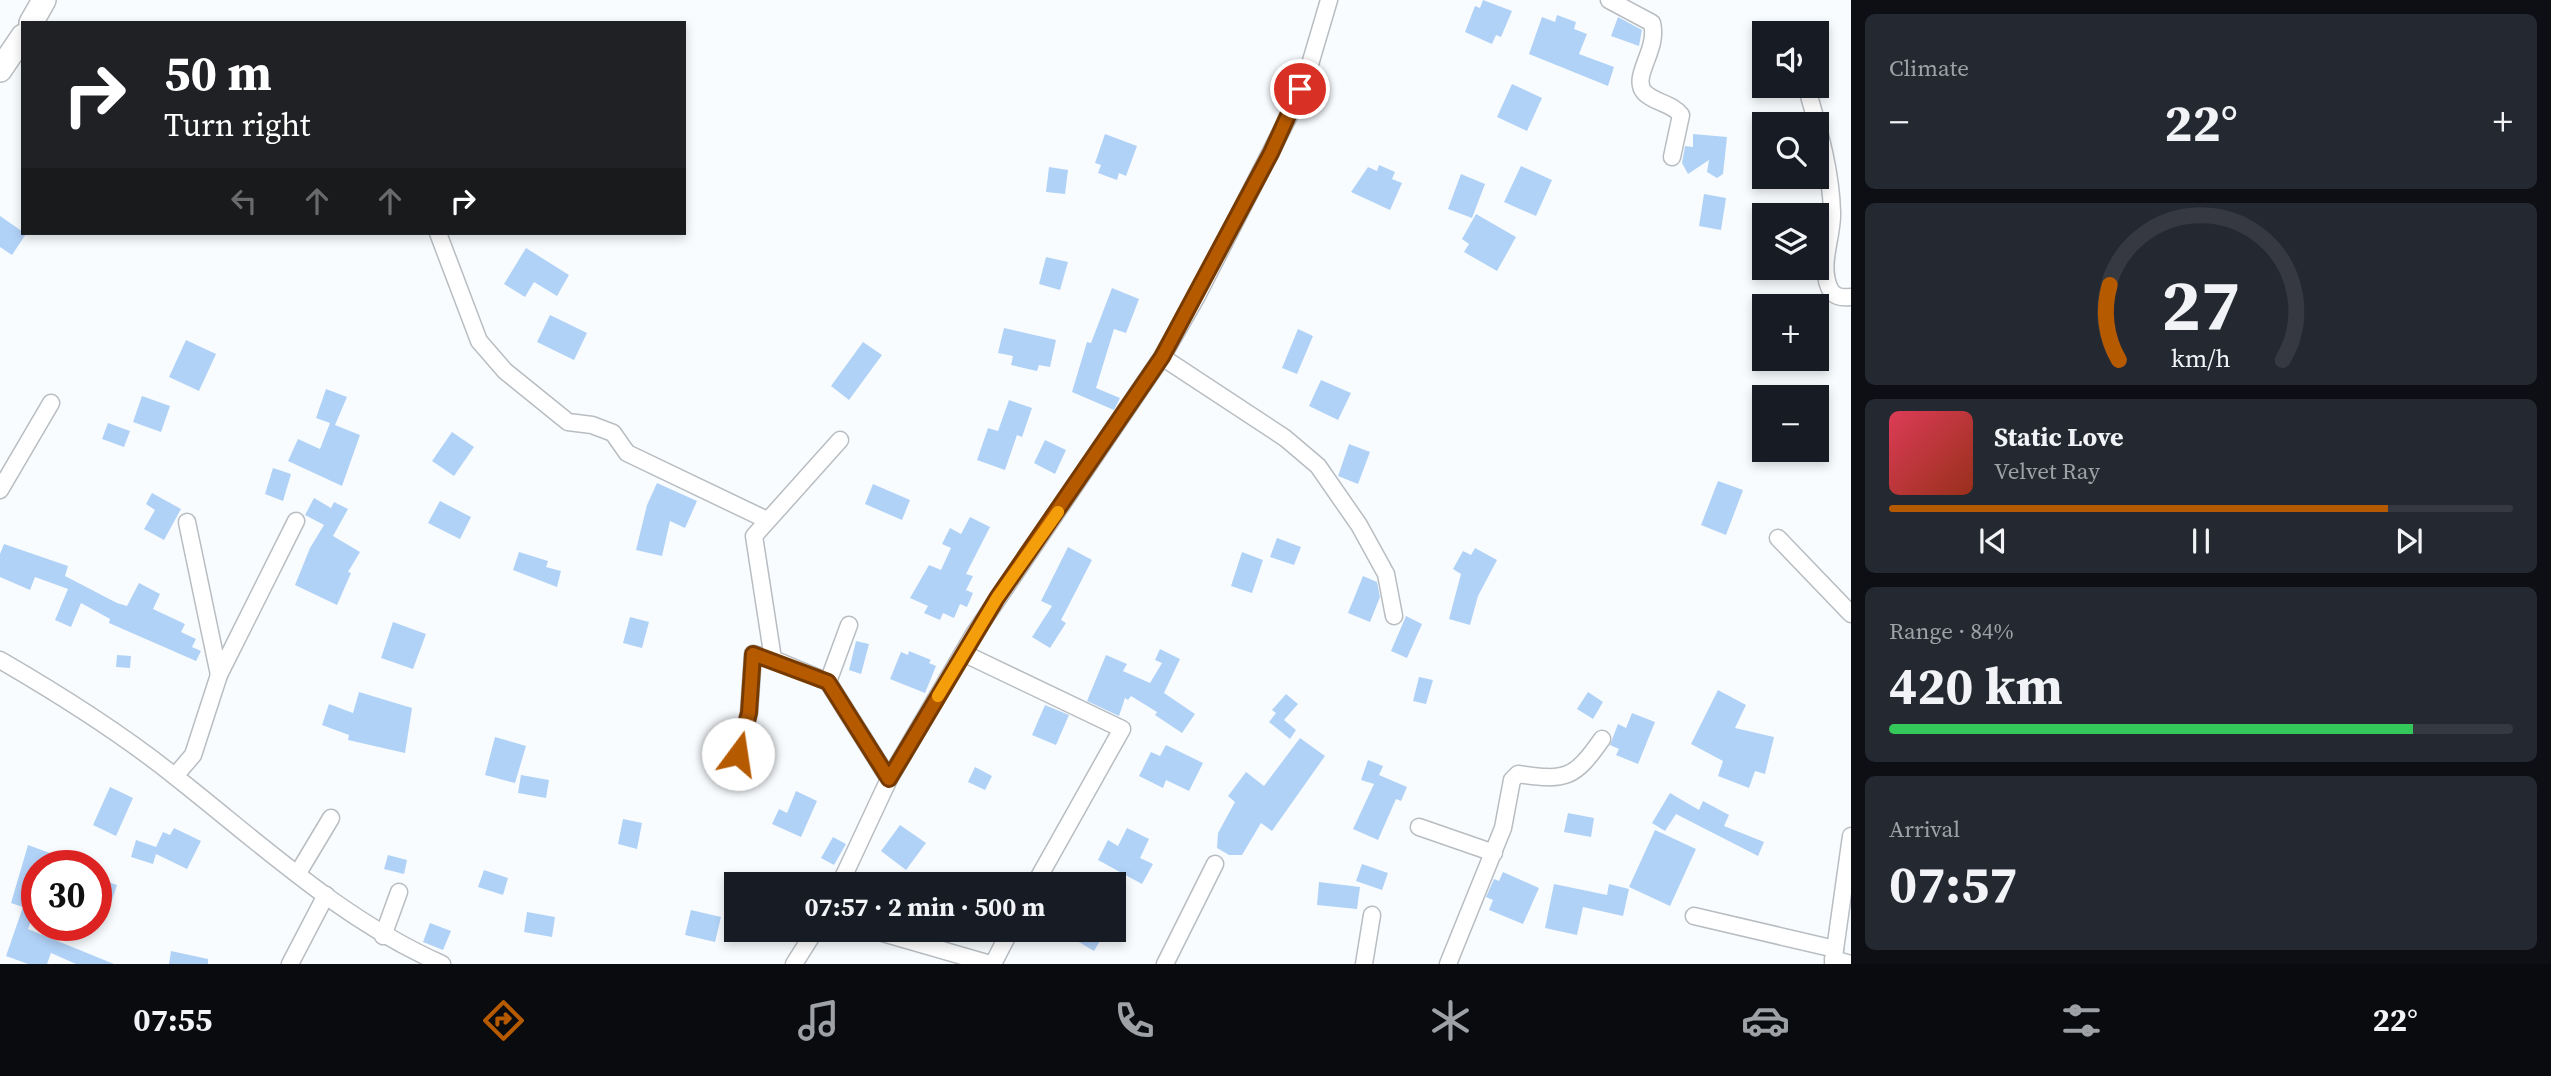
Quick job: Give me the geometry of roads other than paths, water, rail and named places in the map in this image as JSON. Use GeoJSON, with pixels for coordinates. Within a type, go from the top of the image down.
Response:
{"type":"FeatureCollection","features":[{"type":"Feature","properties":{"kind":"main road"},"geometry":{"type":"LineString","coordinates":[[32,21],[44,0]]}},
{"type":"Feature","properties":{"kind":"main road"},"geometry":{"type":"LineString","coordinates":[[0,70],[21,39]]}},
{"type":"Feature","properties":{"kind":"street"},"geometry":{"type":"LineString","coordinates":[[846,872],[889,779],[963,653],[997,598],[1162,357],[1289,116],[1308,71],[1329,0]]}},
{"type":"Feature","properties":{"kind":"street"},"geometry":{"type":"LineString","coordinates":[[1609,0],[1652,23],[1654,45],[1639,81],[1642,89],[1651,98],[1677,109],[1681,115],[1672,157]]}},
{"type":"Feature","properties":{"kind":"street"},"geometry":{"type":"LineString","coordinates":[[1810,98],[1819,130],[1832,214],[1825,256],[1827,283],[1831,292],[1838,297],[1851,297]]}},
{"type":"Feature","properties":{"kind":"street"},"geometry":{"type":"LineString","coordinates":[[439,235],[479,341],[515,380],[568,422],[592,425],[613,433],[627,453],[767,520]]}},
{"type":"Feature","properties":{"kind":"street"},"geometry":{"type":"LineString","coordinates":[[1162,357],[1285,438],[1318,466],[1359,525],[1385,574],[1394,616]]}},
{"type":"Feature","properties":{"kind":"street"},"geometry":{"type":"LineString","coordinates":[[0,490],[51,403]]}},
{"type":"Feature","properties":{"kind":"street"},"geometry":{"type":"LineString","coordinates":[[773,659],[754,536],[840,440]]}},
{"type":"Feature","properties":{"kind":"street"},"geometry":{"type":"LineString","coordinates":[[187,522],[219,675]]}},
{"type":"Feature","properties":{"kind":"street"},"geometry":{"type":"LineString","coordinates":[[176,776],[193,755],[219,675],[296,522]]}},
{"type":"Feature","properties":{"kind":"street"},"geometry":{"type":"LineString","coordinates":[[1778,538],[1851,614]]}},
{"type":"Feature","properties":{"kind":"street"},"geometry":{"type":"LineString","coordinates":[[828,682],[849,625]]}},
{"type":"Feature","properties":{"kind":"street"},"geometry":{"type":"LineString","coordinates":[[963,653],[1122,729],[1042,872]]}},
{"type":"Feature","properties":{"kind":"street"},"geometry":{"type":"LineString","coordinates":[[734,774],[749,713],[753,654],[773,659],[828,682],[889,779]]}},
{"type":"Feature","properties":{"kind":"street"},"geometry":{"type":"LineString","coordinates":[[0,660],[176,776],[326,895],[383,936],[442,964]]}},
{"type":"Feature","properties":{"kind":"street"},"geometry":{"type":"LineString","coordinates":[[1448,964],[1503,828],[1512,780],[1518,774],[1545,779],[1567,775],[1585,763],[1602,739]]}},
{"type":"Feature","properties":{"kind":"street"},"geometry":{"type":"LineString","coordinates":[[298,873],[331,818]]}},
{"type":"Feature","properties":{"kind":"street"},"geometry":{"type":"LineString","coordinates":[[1419,827],[1494,853]]}},
{"type":"Feature","properties":{"kind":"street"},"geometry":{"type":"LineString","coordinates":[[1834,957],[1851,836]]}},
{"type":"Feature","properties":{"kind":"street"},"geometry":{"type":"LineString","coordinates":[[1165,964],[1215,864]]}},
{"type":"Feature","properties":{"kind":"street"},"geometry":{"type":"LineString","coordinates":[[383,936],[400,892]]}},
{"type":"Feature","properties":{"kind":"street"},"geometry":{"type":"LineString","coordinates":[[290,964],[326,895]]}},
{"type":"Feature","properties":{"kind":"street"},"geometry":{"type":"LineString","coordinates":[[1364,964],[1372,915]]}},
{"type":"Feature","properties":{"kind":"street"},"geometry":{"type":"LineString","coordinates":[[1694,916],[1851,964]]}},
{"type":"Feature","properties":{"kind":"street"},"geometry":{"type":"LineString","coordinates":[[794,964],[808,942]]}},
{"type":"Feature","properties":{"kind":"street"},"geometry":{"type":"LineString","coordinates":[[915,942],[992,964],[1004,942]]}}]}
